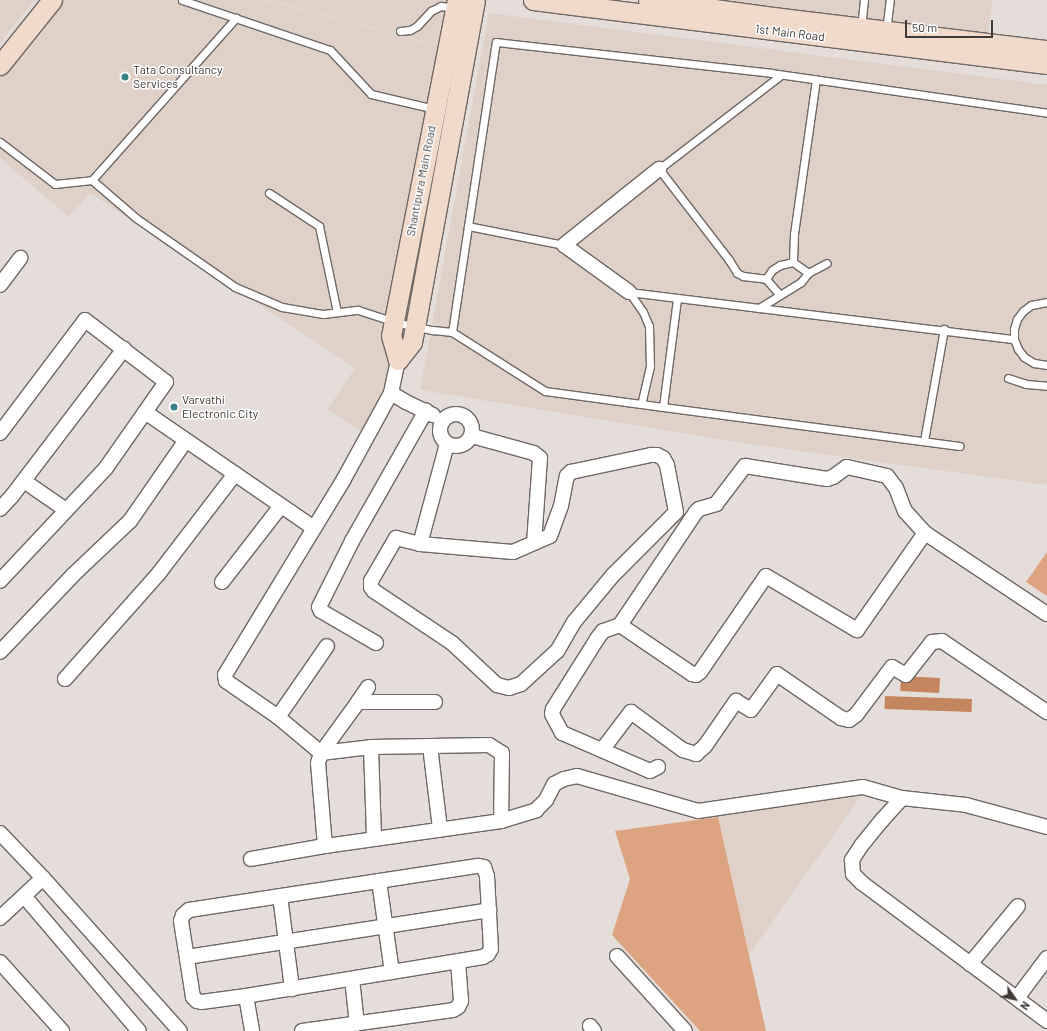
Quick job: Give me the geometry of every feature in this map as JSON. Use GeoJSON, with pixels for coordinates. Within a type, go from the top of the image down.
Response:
{"type":"FeatureCollection","features":[{"type":"Feature","properties":{"kind":"street"},"geometry":{"type":"LineString","coordinates":[[0,50],[40,0]]}},
{"type":"Feature","properties":{"kind":"street"},"geometry":{"type":"LineString","coordinates":[[0,65],[52,0]]}},
{"type":"Feature","properties":{"kind":"street"},"geometry":{"type":"LineString","coordinates":[[475,0],[445,111],[412,342],[398,360],[391,393],[344,479],[225,675],[226,681],[278,717],[321,753],[371,747],[489,745],[502,753],[501,821]]}},
{"type":"Feature","properties":{"kind":"street","name":"1st Main Road"},"geometry":{"type":"LineString","coordinates":[[533,0],[1047,64]]}},
{"type":"Feature","properties":{"kind":"street","name":"1st Main Road"},"geometry":{"type":"LineString","coordinates":[[648,0],[861,28],[1047,50]]}},
{"type":"Feature","properties":{"kind":"street","name":"Shantipura Main Road"},"geometry":{"type":"LineString","coordinates":[[398,360],[391,336],[445,111],[456,4]]}},
{"type":"Feature","properties":{"kind":"street"},"geometry":{"type":"LineString","coordinates":[[628,292],[564,245],[659,169]]}},
{"type":"Feature","properties":{"kind":"street"},"geometry":{"type":"LineString","coordinates":[[0,285],[20,258]]}},
{"type":"Feature","properties":{"kind":"street"},"geometry":{"type":"LineString","coordinates":[[0,433],[85,320],[166,382],[106,468],[0,581]]}},
{"type":"Feature","properties":{"kind":"street"},"geometry":{"type":"LineString","coordinates":[[0,509],[24,481],[124,349]]}},
{"type":"Feature","properties":{"kind":"street"},"geometry":{"type":"LineString","coordinates":[[391,393],[406,402],[444,420]]}},
{"type":"Feature","properties":{"kind":"street"},"geometry":{"type":"LineString","coordinates":[[376,643],[321,611],[319,607],[352,541],[426,411]]}},
{"type":"Feature","properties":{"kind":"street"},"geometry":{"type":"LineString","coordinates":[[145,412],[314,528]]}},
{"type":"Feature","properties":{"kind":"street"},"geometry":{"type":"LineString","coordinates":[[453,415],[464,416],[471,424],[472,436],[462,446],[451,446],[447,444],[441,435],[441,424],[444,420],[453,415]]}},
{"type":"Feature","properties":{"kind":"street"},"geometry":{"type":"LineString","coordinates":[[472,436],[534,453],[540,458],[534,543]]}},
{"type":"Feature","properties":{"kind":"street"},"geometry":{"type":"LineString","coordinates":[[0,652],[73,575],[130,521],[186,440]]}},
{"type":"Feature","properties":{"kind":"street"},"geometry":{"type":"LineString","coordinates":[[420,544],[447,444]]}},
{"type":"Feature","properties":{"kind":"street"},"geometry":{"type":"LineString","coordinates":[[651,455],[657,455],[663,458],[667,465],[676,512],[613,575],[574,622],[557,651],[521,684],[509,688],[497,684],[452,643],[374,592],[371,587],[371,581],[394,539],[399,537],[420,544],[513,552],[550,536],[561,506],[567,476],[571,472],[651,455]]}},
{"type":"Feature","properties":{"kind":"street"},"geometry":{"type":"LineString","coordinates":[[658,767],[650,771],[562,733],[552,714],[553,709],[597,638],[603,631],[620,625],[696,512],[699,509],[716,504],[745,466],[827,479],[847,468],[887,476],[896,488],[905,511],[925,533],[1047,614]]}},
{"type":"Feature","properties":{"kind":"street"},"geometry":{"type":"LineString","coordinates":[[65,679],[159,573],[236,474]]}},
{"type":"Feature","properties":{"kind":"street"},"geometry":{"type":"LineString","coordinates":[[24,481],[66,510]]}},
{"type":"Feature","properties":{"kind":"street"},"geometry":{"type":"LineString","coordinates":[[222,582],[282,506]]}},
{"type":"Feature","properties":{"kind":"street"},"geometry":{"type":"LineString","coordinates":[[620,625],[692,674],[696,675],[700,672],[766,576],[857,630],[925,533]]}},
{"type":"Feature","properties":{"kind":"street"},"geometry":{"type":"LineString","coordinates":[[602,750],[631,712],[683,750],[696,754],[705,746],[736,701],[751,710],[777,674],[841,718],[849,720],[856,715],[892,667],[906,675],[932,642],[942,641],[1047,712]]}},
{"type":"Feature","properties":{"kind":"street"},"geometry":{"type":"LineString","coordinates":[[278,717],[327,646]]}},
{"type":"Feature","properties":{"kind":"street"},"geometry":{"type":"LineString","coordinates":[[324,846],[318,763],[321,753],[368,688]]}},
{"type":"Feature","properties":{"kind":"street"},"geometry":{"type":"LineString","coordinates":[[358,702],[435,702]]}},
{"type":"Feature","properties":{"kind":"street"},"geometry":{"type":"LineString","coordinates":[[430,746],[440,829]]}},
{"type":"Feature","properties":{"kind":"street"},"geometry":{"type":"LineString","coordinates":[[371,747],[374,839]]}},
{"type":"Feature","properties":{"kind":"street"},"geometry":{"type":"LineString","coordinates":[[251,859],[324,846],[501,821],[536,810],[546,800],[554,784],[564,779],[577,776],[698,811],[719,810],[863,787],[902,798],[966,805],[1047,827]]}},
{"type":"Feature","properties":{"kind":"street"},"geometry":{"type":"LineString","coordinates":[[902,798],[861,846],[852,860],[853,874],[862,883],[1047,1021]]}},
{"type":"Feature","properties":{"kind":"street"},"geometry":{"type":"LineString","coordinates":[[1,837],[44,878],[180,1031]]}},
{"type":"Feature","properties":{"kind":"street"},"geometry":{"type":"LineString","coordinates":[[478,866],[484,867],[487,876],[491,949],[488,954],[483,957],[458,962],[246,996],[201,1002],[197,1001],[193,997],[181,921],[182,915],[189,910],[280,896],[478,866]]}},
{"type":"Feature","properties":{"kind":"street"},"geometry":{"type":"LineString","coordinates":[[0,918],[44,878]]}},
{"type":"Feature","properties":{"kind":"street"},"geometry":{"type":"LineString","coordinates":[[380,881],[392,972]]}},
{"type":"Feature","properties":{"kind":"street"},"geometry":{"type":"LineString","coordinates":[[24,896],[139,1031]]}},
{"type":"Feature","properties":{"kind":"street"},"geometry":{"type":"LineString","coordinates":[[280,896],[292,989]]}},
{"type":"Feature","properties":{"kind":"street"},"geometry":{"type":"LineString","coordinates":[[970,964],[1018,906]]}},
{"type":"Feature","properties":{"kind":"street"},"geometry":{"type":"LineString","coordinates":[[187,957],[489,910]]}},
{"type":"Feature","properties":{"kind":"street"},"geometry":{"type":"LineString","coordinates":[[617,956],[685,1031]]}},
{"type":"Feature","properties":{"kind":"street"},"geometry":{"type":"LineString","coordinates":[[1017,998],[1047,958]]}},
{"type":"Feature","properties":{"kind":"street"},"geometry":{"type":"LineString","coordinates":[[0,962],[62,1031]]}},
{"type":"Feature","properties":{"kind":"street"},"geometry":{"type":"LineString","coordinates":[[302,1031],[453,1010],[458,1007],[461,1001],[458,962]]}},
{"type":"Feature","properties":{"kind":"street"},"geometry":{"type":"LineString","coordinates":[[352,979],[356,1024]]}},
{"type":"Feature","properties":{"kind":"street"},"geometry":{"type":"LineString","coordinates":[[246,996],[248,1030]]}},
{"type":"Feature","properties":{"kind":"lane"},"geometry":{"type":"LineString","coordinates":[[182,0],[330,50],[371,94],[445,111]]}},
{"type":"Feature","properties":{"kind":"lane"},"geometry":{"type":"LineString","coordinates":[[861,28],[864,0]]}},
{"type":"Feature","properties":{"kind":"lane"},"geometry":{"type":"LineString","coordinates":[[886,31],[890,0]]}},
{"type":"Feature","properties":{"kind":"lane"},"geometry":{"type":"LineString","coordinates":[[400,31],[410,30],[417,26],[431,11],[441,6],[456,4]]}},
{"type":"Feature","properties":{"kind":"lane"},"geometry":{"type":"LineString","coordinates":[[0,142],[55,184],[92,180],[236,18]]}},
{"type":"Feature","properties":{"kind":"lane"},"geometry":{"type":"LineString","coordinates":[[452,332],[496,42],[781,75],[1047,113]]}},
{"type":"Feature","properties":{"kind":"lane"},"geometry":{"type":"LineString","coordinates":[[780,295],[766,279],[737,273],[729,260],[659,169],[781,75]]}},
{"type":"Feature","properties":{"kind":"lane"},"geometry":{"type":"LineString","coordinates":[[793,262],[794,234],[816,80]]}},
{"type":"Feature","properties":{"kind":"lane"},"geometry":{"type":"LineString","coordinates":[[92,180],[136,218],[235,287],[282,307],[323,314],[358,310],[394,322],[415,327],[452,332],[545,392],[960,446]]}},
{"type":"Feature","properties":{"kind":"lane"},"geometry":{"type":"LineString","coordinates":[[269,193],[319,226],[337,312]]}},
{"type":"Feature","properties":{"kind":"lane"},"geometry":{"type":"LineString","coordinates":[[468,226],[564,245]]}},
{"type":"Feature","properties":{"kind":"lane"},"geometry":{"type":"LineString","coordinates":[[766,279],[772,270],[780,265],[793,262],[808,273]]}},
{"type":"Feature","properties":{"kind":"lane"},"geometry":{"type":"LineString","coordinates":[[759,308],[801,282],[808,273],[827,263]]}},
{"type":"Feature","properties":{"kind":"lane"},"geometry":{"type":"LineString","coordinates":[[628,292],[643,312],[649,326],[650,366],[641,404]]}},
{"type":"Feature","properties":{"kind":"lane"},"geometry":{"type":"LineString","coordinates":[[628,292],[677,299],[944,329],[1014,339]]}},
{"type":"Feature","properties":{"kind":"lane"},"geometry":{"type":"LineString","coordinates":[[663,407],[677,299]]}},
{"type":"Feature","properties":{"kind":"lane"},"geometry":{"type":"LineString","coordinates":[[1047,302],[1031,305],[1023,311],[1017,319],[1014,329],[1014,339],[1018,349],[1024,357],[1034,363],[1047,365]]}},
{"type":"Feature","properties":{"kind":"lane"},"geometry":{"type":"LineString","coordinates":[[924,441],[944,329]]}},
{"type":"Feature","properties":{"kind":"lane"},"geometry":{"type":"LineString","coordinates":[[1008,378],[1026,384],[1047,386]]}},
{"type":"Feature","properties":{"kind":"shaded area"},"geometry":{"type":"Polygon","coordinates":[[[0,0],[34,0],[0,43],[0,0]]]}},
{"type":"Feature","properties":{"kind":"shaded area"},"geometry":{"type":"Polygon","coordinates":[[[45,0],[265,0],[458,51],[403,379],[364,432],[327,410],[355,368],[90,193],[69,217],[0,158],[0,59],[45,0]]]}},
{"type":"Feature","properties":{"kind":"shaded area"},"geometry":{"type":"Polygon","coordinates":[[[268,0],[464,0],[457,50],[268,0]]]}},
{"type":"Feature","properties":{"kind":"shaded area"},"geometry":{"type":"Polygon","coordinates":[[[673,0],[993,0],[987,39],[673,0]]]}},
{"type":"Feature","properties":{"kind":"shaded area"},"geometry":{"type":"Polygon","coordinates":[[[489,13],[1047,85],[1047,485],[750,444],[420,390],[489,13]]]}},
{"type":"Feature","properties":{"kind":"shaded area"},"geometry":{"type":"Polygon","coordinates":[[[1047,552],[1047,596],[1026,582],[1047,552]]]}},
{"type":"Feature","properties":{"kind":"shaded area"},"geometry":{"type":"Polygon","coordinates":[[[901,676],[940,678],[939,693],[900,691],[901,676]]]}},
{"type":"Feature","properties":{"kind":"shaded area"},"geometry":{"type":"Polygon","coordinates":[[[885,696],[972,699],[971,712],[885,709],[885,696]]]}},
{"type":"Feature","properties":{"kind":"shaded area"},"geometry":{"type":"Polygon","coordinates":[[[863,793],[749,955],[718,817],[863,793]]]}},
{"type":"Feature","properties":{"kind":"shaded area"},"geometry":{"type":"Polygon","coordinates":[[[718,817],[766,1031],[700,1031],[612,935],[630,879],[615,831],[718,817]]]}},
{"type":"Feature","properties":{"kind":"place","name":"Tata Consultancy Services"},"geometry":{"type":"Point","coordinates":[125,77]}},
{"type":"Feature","properties":{"kind":"place","name":"Varvathi Electronic City"},"geometry":{"type":"Point","coordinates":[174,407]}}]}
